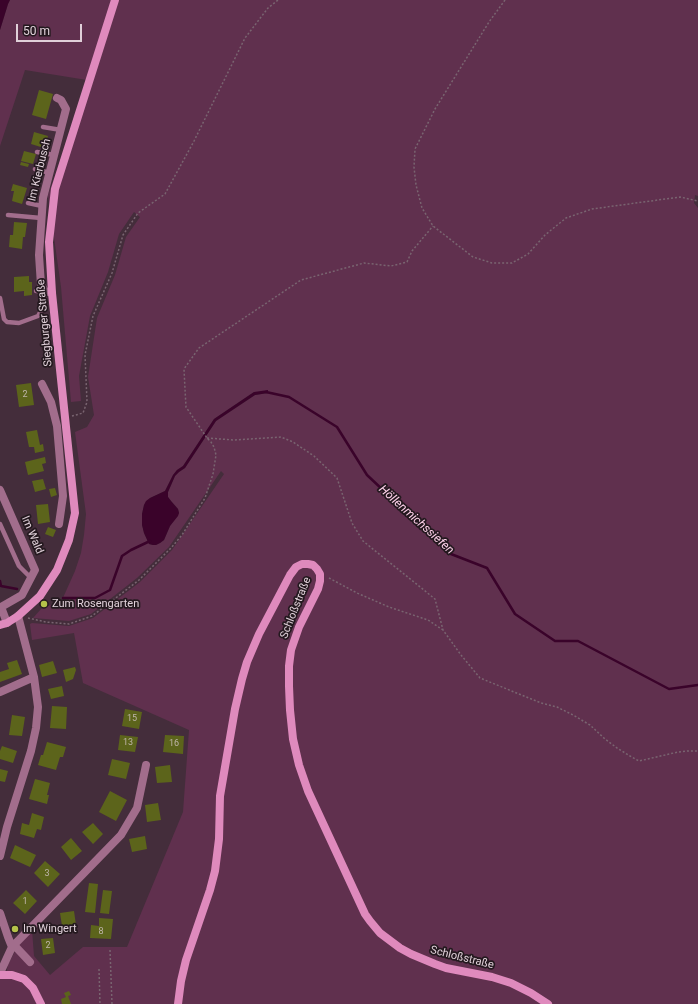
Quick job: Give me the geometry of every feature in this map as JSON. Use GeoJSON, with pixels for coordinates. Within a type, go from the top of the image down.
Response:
{"type":"FeatureCollection","features":[{"type":"Feature","properties":{"kind":"main road","name":"Siegburger Straße"},"geometry":{"type":"LineString","coordinates":[[3,624],[18,616],[40,596],[57,570],[69,540],[75,513],[49,292],[49,242],[55,189],[115,0]]}},
{"type":"Feature","properties":{"kind":"main road","name":"Schloßstraße"},"geometry":{"type":"LineString","coordinates":[[178,1004],[186,960],[215,871],[222,783],[235,709],[247,662],[259,634],[292,572],[299,566],[308,564],[315,567],[320,574],[320,585],[299,627],[291,650],[289,675],[291,724],[297,758],[304,782],[365,914],[380,933],[400,948],[411,954],[446,968],[486,976],[510,983],[531,993],[548,1004]]}},
{"type":"Feature","properties":{"kind":"main road"},"geometry":{"type":"LineString","coordinates":[[0,974],[12,975],[24,979],[33,988],[41,1004]]}},
{"type":"Feature","properties":{"kind":"street","name":"Im Kierbusch"},"geometry":{"type":"LineString","coordinates":[[49,292],[41,285],[39,255],[43,198],[66,109],[61,100],[57,98]]}},
{"type":"Feature","properties":{"kind":"street"},"geometry":{"type":"LineString","coordinates":[[42,384],[51,402],[57,426],[63,496],[59,524]]}},
{"type":"Feature","properties":{"kind":"street"},"geometry":{"type":"LineString","coordinates":[[57,426],[65,418]]}},
{"type":"Feature","properties":{"kind":"street","name":"Im Wald"},"geometry":{"type":"LineString","coordinates":[[0,490],[35,570],[31,578]]}},
{"type":"Feature","properties":{"kind":"street"},"geometry":{"type":"LineString","coordinates":[[3,624],[0,606],[22,595],[31,578]]}},
{"type":"Feature","properties":{"kind":"street"},"geometry":{"type":"LineString","coordinates":[[0,856],[7,827],[31,751],[36,728],[38,707],[34,677],[18,616]]}},
{"type":"Feature","properties":{"kind":"street"},"geometry":{"type":"LineString","coordinates":[[0,692],[34,677]]}},
{"type":"Feature","properties":{"kind":"street"},"geometry":{"type":"LineString","coordinates":[[0,974],[13,946],[121,835],[137,808],[146,765]]}},
{"type":"Feature","properties":{"kind":"street"},"geometry":{"type":"LineString","coordinates":[[0,913],[8,937],[13,946],[30,962]]}},
{"type":"Feature","properties":{"kind":"lane"},"geometry":{"type":"LineString","coordinates":[[43,127],[61,130]]}},
{"type":"Feature","properties":{"kind":"lane"},"geometry":{"type":"LineString","coordinates":[[37,152],[54,155]]}},
{"type":"Feature","properties":{"kind":"lane"},"geometry":{"type":"LineString","coordinates":[[35,169],[50,173]]}},
{"type":"Feature","properties":{"kind":"lane"},"geometry":{"type":"LineString","coordinates":[[28,203],[42,206]]}},
{"type":"Feature","properties":{"kind":"lane"},"geometry":{"type":"LineString","coordinates":[[8,215],[41,218]]}},
{"type":"Feature","properties":{"kind":"lane"},"geometry":{"type":"LineString","coordinates":[[0,298],[4,319],[7,322],[19,323],[38,316],[43,307],[49,292],[36,292]]}},
{"type":"Feature","properties":{"kind":"lane"},"geometry":{"type":"LineString","coordinates":[[0,524],[19,566],[31,578]]}},
{"type":"Feature","properties":{"kind":"path"},"geometry":{"type":"LineString","coordinates":[[65,418],[83,414],[87,402],[85,355],[93,316],[112,274],[123,235],[138,213],[165,194],[194,141],[245,38],[268,8],[278,0]]}},
{"type":"Feature","properties":{"kind":"path"},"geometry":{"type":"LineString","coordinates":[[505,0],[435,109],[416,149],[414,167],[416,185],[422,208],[433,226],[473,257],[492,263],[512,263],[528,254],[545,235],[566,218],[592,209],[680,197],[698,201]]}},
{"type":"Feature","properties":{"kind":"path"},"geometry":{"type":"LineString","coordinates":[[18,616],[46,622],[69,624],[92,616],[139,580],[182,535],[205,498],[213,474],[216,455],[211,442],[186,407],[184,369],[199,348],[301,280],[364,263],[391,266],[407,262],[412,251],[433,226]]}},
{"type":"Feature","properties":{"kind":"path"},"geometry":{"type":"LineString","coordinates":[[207,438],[234,440],[281,437],[293,442],[314,456],[337,478],[352,523],[363,540],[435,599],[443,630]]}},
{"type":"Feature","properties":{"kind":"path"},"geometry":{"type":"LineString","coordinates":[[320,574],[389,608],[428,620],[443,630],[480,678],[540,703],[557,707],[573,715],[590,725],[617,748],[639,761],[678,752],[698,751]]}},
{"type":"Feature","properties":{"kind":"path"},"geometry":{"type":"LineString","coordinates":[[110,950],[112,1004]]}},
{"type":"Feature","properties":{"kind":"path"},"geometry":{"type":"LineString","coordinates":[[99,969],[100,1004]]}},
{"type":"Feature","properties":{"kind":"shaded area"},"geometry":{"type":"Polygon","coordinates":[[[0,0],[10,0],[0,30],[0,0]]]}},
{"type":"Feature","properties":{"kind":"shaded area"},"geometry":{"type":"Polygon","coordinates":[[[10,0],[117,0],[87,80],[25,70],[0,146],[0,30],[10,0]]]}},
{"type":"Feature","properties":{"kind":"shaded area"},"geometry":{"type":"Polygon","coordinates":[[[118,0],[698,0],[698,196],[695,195],[694,203],[698,208],[698,1004],[0,1004],[0,979],[6,974],[8,965],[17,947],[32,930],[34,956],[50,975],[83,947],[127,947],[183,812],[189,730],[83,683],[74,633],[32,640],[30,624],[69,626],[93,618],[140,582],[172,550],[224,474],[221,471],[169,547],[137,578],[91,614],[69,621],[33,618],[41,609],[62,600],[81,553],[86,514],[75,432],[87,427],[94,415],[88,377],[97,318],[115,275],[126,237],[140,217],[134,212],[119,234],[108,272],[90,316],[79,376],[81,401],[71,402],[61,287],[48,195],[118,0]],[[254,392],[214,419],[183,466],[173,475],[165,491],[150,498],[144,505],[142,524],[149,544],[156,545],[164,540],[170,526],[179,513],[178,509],[168,497],[168,492],[175,476],[185,468],[216,421],[255,395],[268,393],[254,392]]]}},
{"type":"Feature","properties":{"kind":"shaded area"},"geometry":{"type":"Polygon","coordinates":[[[268,390],[268,393],[255,395],[216,421],[185,468],[175,476],[168,492],[168,497],[178,509],[178,516],[170,526],[164,540],[156,545],[149,544],[142,525],[142,514],[146,501],[165,491],[173,475],[183,466],[214,419],[254,392],[268,390]]]}},
{"type":"Feature","properties":{"kind":"building"},"geometry":{"type":"Polygon","coordinates":[[[39,90],[53,94],[46,119],[32,115],[39,90]]]}},
{"type":"Feature","properties":{"kind":"building"},"geometry":{"type":"Polygon","coordinates":[[[34,132],[48,136],[44,148],[31,144],[34,132]]]}},
{"type":"Feature","properties":{"kind":"building"},"geometry":{"type":"Polygon","coordinates":[[[24,151],[36,154],[33,164],[21,161],[24,151]]]}},
{"type":"Feature","properties":{"kind":"building"},"geometry":{"type":"Polygon","coordinates":[[[21,162],[29,164],[28,167],[20,165],[21,162]]]}},
{"type":"Feature","properties":{"kind":"building"},"geometry":{"type":"Polygon","coordinates":[[[13,184],[27,188],[22,204],[12,201],[14,191],[11,191],[13,184]]]}},
{"type":"Feature","properties":{"kind":"building"},"geometry":{"type":"Polygon","coordinates":[[[14,222],[27,223],[25,237],[23,237],[22,249],[9,247],[10,235],[13,235],[14,222]]]}},
{"type":"Feature","properties":{"kind":"building"},"geometry":{"type":"Polygon","coordinates":[[[29,276],[29,282],[32,282],[32,295],[24,296],[24,291],[14,292],[14,277],[29,276]]]}},
{"type":"Feature","properties":{"kind":"building"},"geometry":{"type":"Polygon","coordinates":[[[31,383],[34,405],[19,407],[16,385],[31,383]]]}},
{"type":"Feature","properties":{"kind":"building"},"geometry":{"type":"Polygon","coordinates":[[[37,430],[40,445],[43,444],[44,451],[35,453],[34,447],[29,447],[26,432],[37,430]]]}},
{"type":"Feature","properties":{"kind":"building"},"geometry":{"type":"Polygon","coordinates":[[[45,457],[46,463],[42,464],[44,471],[28,475],[25,462],[45,457]]]}},
{"type":"Feature","properties":{"kind":"building"},"geometry":{"type":"Polygon","coordinates":[[[43,479],[46,489],[35,492],[32,481],[43,479]]]}},
{"type":"Feature","properties":{"kind":"building"},"geometry":{"type":"Polygon","coordinates":[[[55,488],[57,495],[51,497],[49,489],[55,488]]]}},
{"type":"Feature","properties":{"kind":"building"},"geometry":{"type":"Polygon","coordinates":[[[48,504],[50,522],[38,524],[36,505],[48,504]]]}},
{"type":"Feature","properties":{"kind":"building"},"geometry":{"type":"Polygon","coordinates":[[[48,527],[56,530],[53,537],[45,534],[48,527]]]}},
{"type":"Feature","properties":{"kind":"building"},"geometry":{"type":"Polygon","coordinates":[[[17,660],[22,674],[0,682],[0,672],[9,669],[7,663],[17,660]]]}},
{"type":"Feature","properties":{"kind":"building"},"geometry":{"type":"Polygon","coordinates":[[[53,661],[57,673],[42,677],[39,665],[53,661]]]}},
{"type":"Feature","properties":{"kind":"building"},"geometry":{"type":"Polygon","coordinates":[[[75,667],[76,670],[73,679],[66,682],[63,670],[75,667]]]}},
{"type":"Feature","properties":{"kind":"building"},"geometry":{"type":"Polygon","coordinates":[[[62,686],[64,696],[51,699],[48,689],[62,686]]]}},
{"type":"Feature","properties":{"kind":"building"},"geometry":{"type":"Polygon","coordinates":[[[52,706],[67,707],[66,729],[50,728],[52,706]]]}},
{"type":"Feature","properties":{"kind":"building"},"geometry":{"type":"Polygon","coordinates":[[[125,709],[142,712],[139,729],[122,726],[125,709]]]}},
{"type":"Feature","properties":{"kind":"building"},"geometry":{"type":"Polygon","coordinates":[[[12,715],[25,717],[22,736],[9,735],[12,715]]]}},
{"type":"Feature","properties":{"kind":"building"},"geometry":{"type":"Polygon","coordinates":[[[120,735],[138,737],[135,752],[118,750],[120,735]]]}},
{"type":"Feature","properties":{"kind":"building"},"geometry":{"type":"Polygon","coordinates":[[[165,735],[184,736],[183,754],[163,752],[165,735]]]}},
{"type":"Feature","properties":{"kind":"building"},"geometry":{"type":"Polygon","coordinates":[[[47,742],[66,747],[63,757],[60,757],[56,770],[38,765],[47,742]]]}},
{"type":"Feature","properties":{"kind":"building"},"geometry":{"type":"Polygon","coordinates":[[[2,746],[17,751],[13,763],[0,759],[0,751],[2,746]]]}},
{"type":"Feature","properties":{"kind":"building"},"geometry":{"type":"Polygon","coordinates":[[[112,759],[130,763],[126,779],[108,775],[112,759]]]}},
{"type":"Feature","properties":{"kind":"building"},"geometry":{"type":"Polygon","coordinates":[[[170,765],[172,782],[157,783],[155,767],[170,765]]]}},
{"type":"Feature","properties":{"kind":"building"},"geometry":{"type":"Polygon","coordinates":[[[0,769],[8,771],[5,782],[0,781],[0,769]]]}},
{"type":"Feature","properties":{"kind":"building"},"geometry":{"type":"Polygon","coordinates":[[[35,779],[50,783],[47,795],[49,795],[47,804],[29,799],[35,779]]]}},
{"type":"Feature","properties":{"kind":"building"},"geometry":{"type":"Polygon","coordinates":[[[110,791],[127,800],[116,821],[99,812],[110,791]]]}},
{"type":"Feature","properties":{"kind":"building"},"geometry":{"type":"Polygon","coordinates":[[[158,803],[161,820],[147,822],[145,805],[158,803]]]}},
{"type":"Feature","properties":{"kind":"building"},"geometry":{"type":"Polygon","coordinates":[[[32,813],[44,817],[41,830],[37,829],[34,838],[20,834],[22,823],[29,825],[32,813]]]}},
{"type":"Feature","properties":{"kind":"building"},"geometry":{"type":"Polygon","coordinates":[[[93,823],[103,834],[93,844],[82,832],[93,823]]]}},
{"type":"Feature","properties":{"kind":"building"},"geometry":{"type":"Polygon","coordinates":[[[145,836],[147,849],[132,852],[129,839],[145,836]]]}},
{"type":"Feature","properties":{"kind":"building"},"geometry":{"type":"Polygon","coordinates":[[[71,838],[82,851],[71,860],[61,847],[71,838]]]}},
{"type":"Feature","properties":{"kind":"building"},"geometry":{"type":"Polygon","coordinates":[[[15,845],[36,855],[30,867],[10,858],[15,845]]]}},
{"type":"Feature","properties":{"kind":"building"},"geometry":{"type":"Polygon","coordinates":[[[45,861],[60,874],[48,887],[34,873],[45,861]]]}},
{"type":"Feature","properties":{"kind":"building"},"geometry":{"type":"Polygon","coordinates":[[[89,883],[98,884],[95,913],[85,912],[89,883]]]}},
{"type":"Feature","properties":{"kind":"building"},"geometry":{"type":"Polygon","coordinates":[[[26,890],[37,901],[25,914],[13,903],[26,890]]]}},
{"type":"Feature","properties":{"kind":"building"},"geometry":{"type":"Polygon","coordinates":[[[103,890],[112,891],[109,914],[100,913],[103,890]]]}},
{"type":"Feature","properties":{"kind":"building"},"geometry":{"type":"Polygon","coordinates":[[[74,911],[76,925],[62,926],[60,913],[74,911]]]}},
{"type":"Feature","properties":{"kind":"building"},"geometry":{"type":"Polygon","coordinates":[[[99,918],[113,919],[111,939],[90,938],[91,925],[99,926],[99,918]]]}},
{"type":"Feature","properties":{"kind":"building"},"geometry":{"type":"Polygon","coordinates":[[[53,938],[55,953],[43,955],[41,939],[53,938]]]}},
{"type":"Feature","properties":{"kind":"building"},"geometry":{"type":"Polygon","coordinates":[[[69,991],[71,995],[68,996],[71,1004],[62,1004],[61,999],[66,997],[64,993],[69,991]]]}},
{"type":"Feature","properties":{"kind":"waterway","name":"Höllenmichssiefen"},"geometry":{"type":"LineString","coordinates":[[266,392],[289,397],[337,427],[367,475],[451,554],[487,568],[515,614],[555,641],[578,641],[669,689],[698,685]]}},
{"type":"Feature","properties":{"kind":"waterway","name":"Höllenmichssiefen"},"geometry":{"type":"LineString","coordinates":[[63,598],[95,598],[110,590],[122,556],[150,541]]}},
{"type":"Feature","properties":{"kind":"waterway","name":"Höllenmichssiefen"},"geometry":{"type":"LineString","coordinates":[[0,581],[1,586],[17,589]]}},
{"type":"Feature","properties":{"kind":"place","name":"Zum Rosengarten"},"geometry":{"type":"Point","coordinates":[44,604]}},
{"type":"Feature","properties":{"kind":"place","name":"Im Wingert"},"geometry":{"type":"Point","coordinates":[15,929]}}]}
